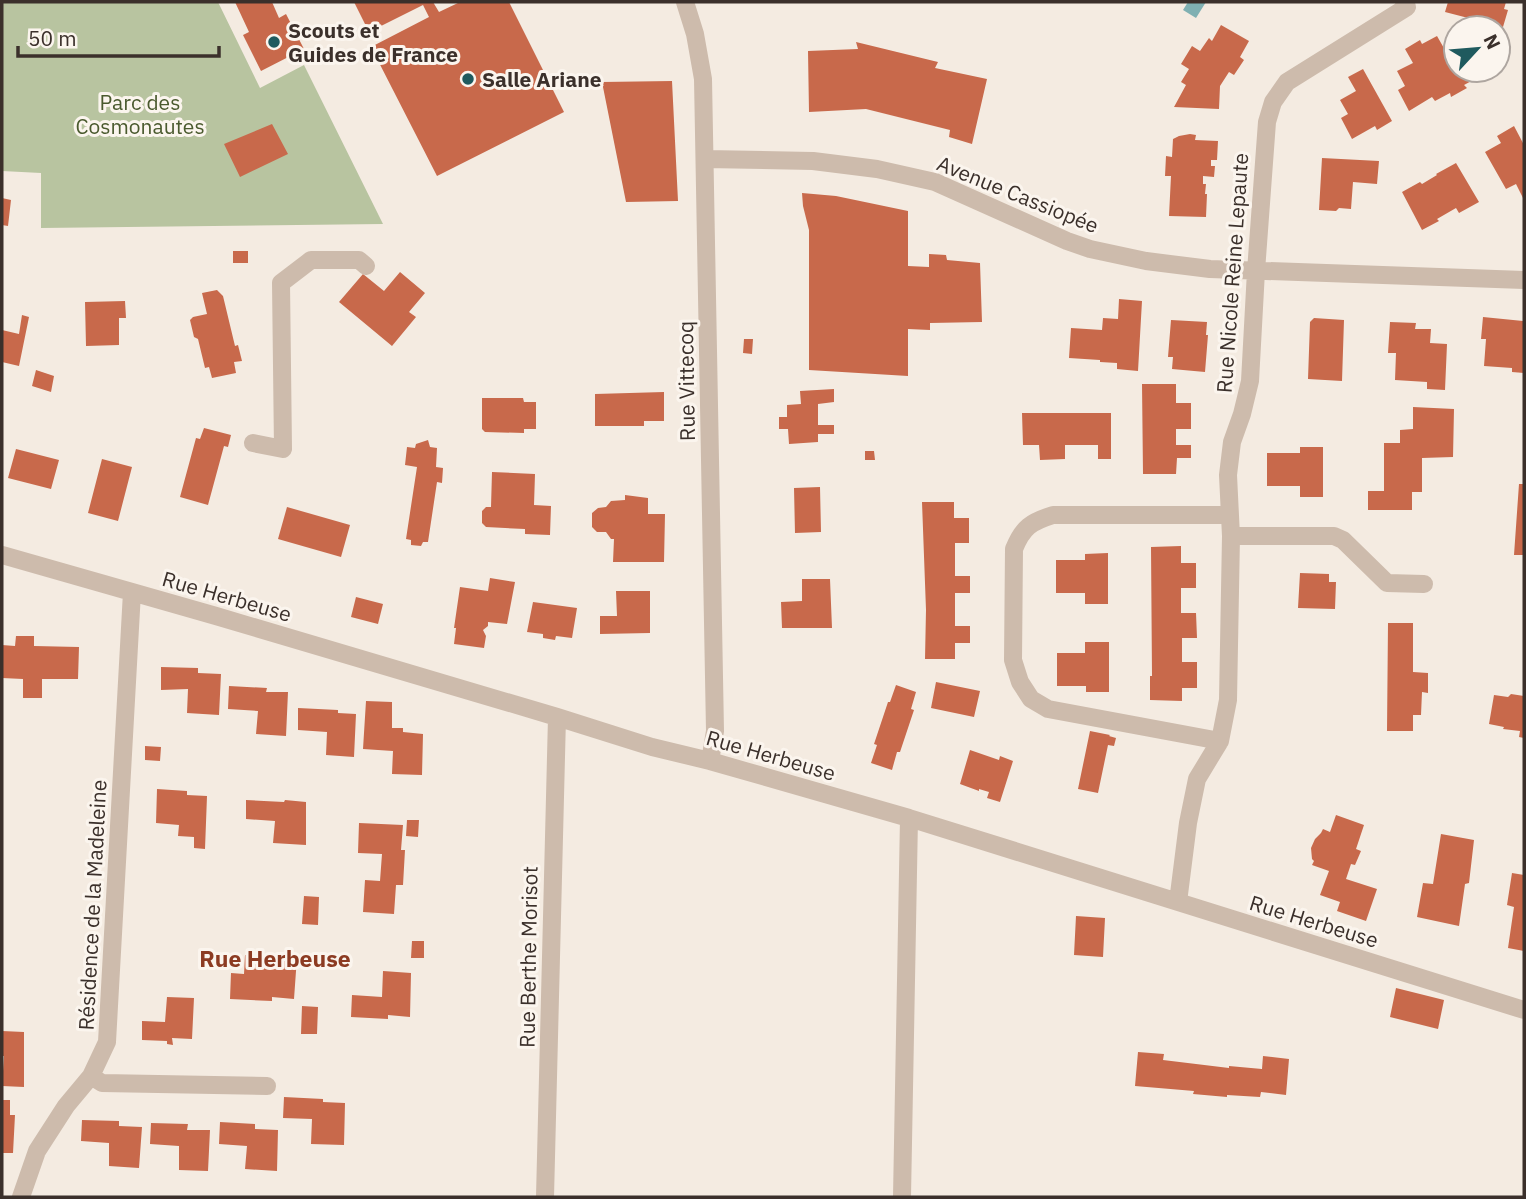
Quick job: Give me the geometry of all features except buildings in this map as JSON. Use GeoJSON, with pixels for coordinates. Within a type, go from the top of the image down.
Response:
{"type":"FeatureCollection","features":[{"type":"Feature","properties":{"kind":"street","name":"Rue Vittecoq"},"geometry":{"type":"LineString","coordinates":[[685,2],[695,34],[703,79],[715,731],[710,761]]}},
{"type":"Feature","properties":{"kind":"street","name":"Rue Nicole Reine Lepaute"},"geometry":{"type":"LineString","coordinates":[[1178,902],[1188,823],[1197,779],[1220,741],[1228,700],[1231,536],[1228,475],[1232,442],[1250,381],[1266,122],[1273,102],[1287,82],[1407,7],[1404,2]]}},
{"type":"Feature","properties":{"kind":"street","name":"Avenue Cassiopée"},"geometry":{"type":"LineString","coordinates":[[705,159],[813,161],[877,169],[935,182],[1067,241],[1090,249],[1146,261],[1210,269],[1524,280]]}},
{"type":"Feature","properties":{"kind":"street"},"geometry":{"type":"LineString","coordinates":[[253,443],[283,449],[281,283],[311,260],[359,260],[366,266]]}},
{"type":"Feature","properties":{"kind":"street"},"geometry":{"type":"LineString","coordinates":[[1220,741],[1048,709],[1031,699],[1020,682],[1013,660],[1014,548],[1027,526],[1052,515],[1230,515]]}},
{"type":"Feature","properties":{"kind":"street"},"geometry":{"type":"LineString","coordinates":[[1231,536],[1334,536],[1343,540],[1387,583],[1424,584]]}},
{"type":"Feature","properties":{"kind":"street","name":"Rue Herbeuse"},"geometry":{"type":"LineString","coordinates":[[2,555],[652,747],[909,818],[1524,1010]]}},
{"type":"Feature","properties":{"kind":"street","name":"Résidence de la Madeleine"},"geometry":{"type":"LineString","coordinates":[[21,1197],[37,1151],[66,1106],[91,1076],[107,1042],[132,592]]}},
{"type":"Feature","properties":{"kind":"street","name":"Rue Berthe Morisot"},"geometry":{"type":"LineString","coordinates":[[545,1197],[557,717]]}},
{"type":"Feature","properties":{"kind":"street"},"geometry":{"type":"LineString","coordinates":[[902,1197],[909,818]]}},
{"type":"Feature","properties":{"kind":"street"},"geometry":{"type":"LineString","coordinates":[[91,1076],[102,1083],[267,1086]]}},
{"type":"Feature","properties":{"kind":"green space","name":"Parc des Cosmonautes"},"geometry":{"type":"Polygon","coordinates":[[[2,2],[218,2],[260,88],[304,65],[383,224],[41,228],[41,173],[2,171],[2,2]]]}},
{"type":"Feature","properties":{"kind":"water"},"geometry":{"type":"Polygon","coordinates":[[[1188,2],[1206,2],[1196,18],[1183,10],[1188,2]]]}},
{"type":"Feature","properties":{"kind":"place","name":"Scouts et Guides de France"},"geometry":{"type":"Point","coordinates":[274,42]}},
{"type":"Feature","properties":{"kind":"place","name":"Salle Ariane"},"geometry":{"type":"Point","coordinates":[468,79]}},
{"type":"Feature","properties":{"kind":"district","name":"Rue Herbeuse"},"geometry":{"type":"Point","coordinates":[275,958]}}]}
